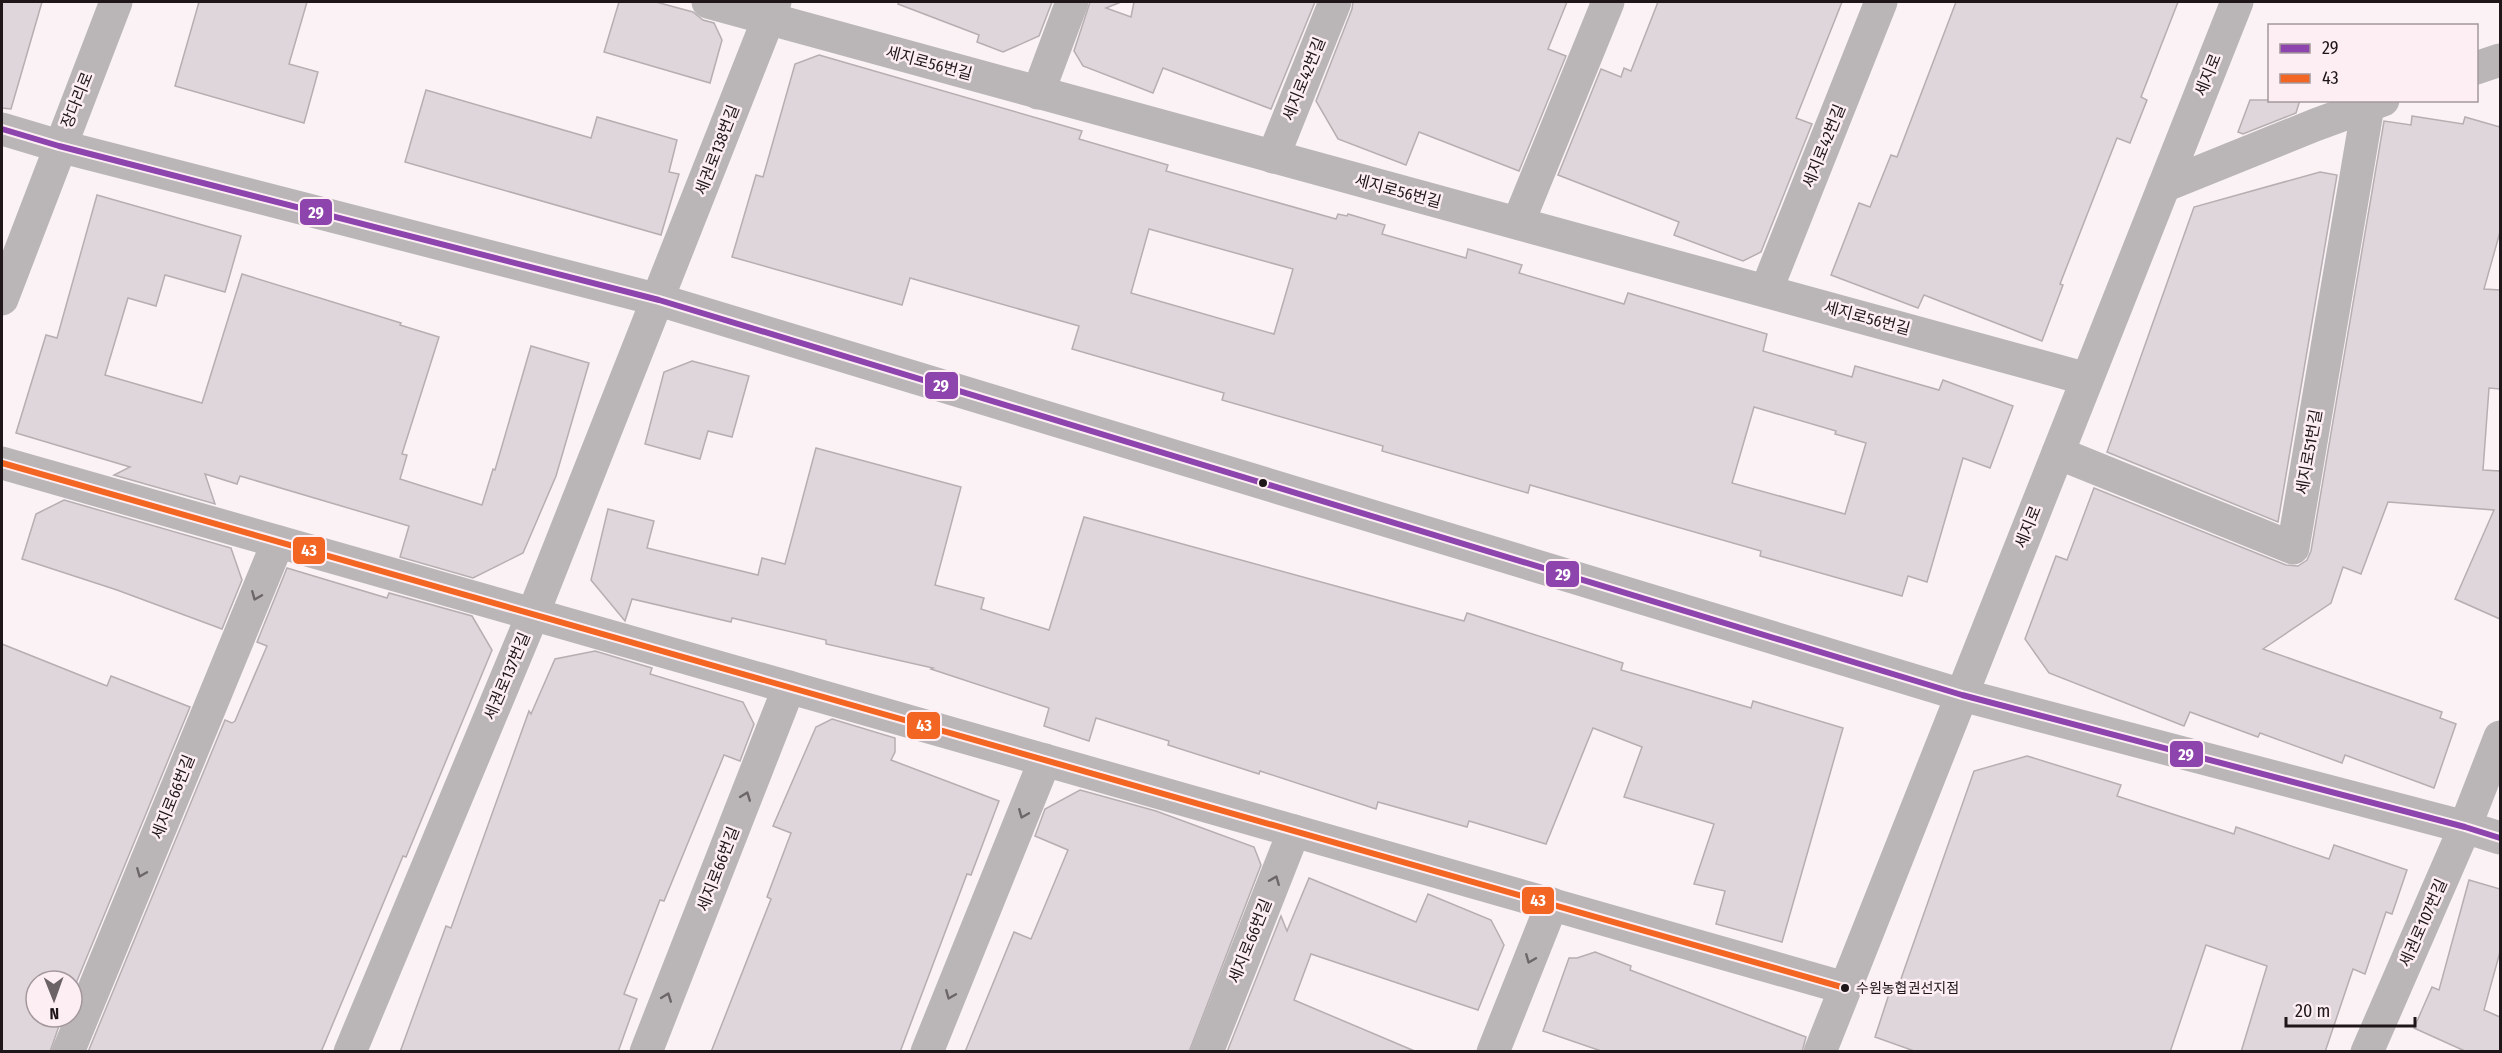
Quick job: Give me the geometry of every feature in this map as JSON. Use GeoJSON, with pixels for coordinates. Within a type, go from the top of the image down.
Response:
{"type":"FeatureCollection","features":[{"type":"Feature","properties":{"kind":"street","name":"장다리로"},"geometry":{"type":"LineString","coordinates":[[2,299],[116,2]]}},
{"type":"Feature","properties":{"kind":"street","name":"세지로56번길"},"geometry":{"type":"LineString","coordinates":[[708,2],[772,10],[1038,93],[2087,379]]}},
{"type":"Feature","properties":{"kind":"street"},"geometry":{"type":"LineString","coordinates":[[1038,93],[1072,2]]}},
{"type":"Feature","properties":{"kind":"street","name":"세지로42번길"},"geometry":{"type":"LineString","coordinates":[[1273,157],[1335,2]]}},
{"type":"Feature","properties":{"kind":"street"},"geometry":{"type":"LineString","coordinates":[[1518,223],[1608,2]]}},
{"type":"Feature","properties":{"kind":"street","name":"세지로42번길"},"geometry":{"type":"LineString","coordinates":[[1766,291],[1881,2]]}},
{"type":"Feature","properties":{"kind":"street","name":"세지로"},"geometry":{"type":"LineString","coordinates":[[1820,1052],[2237,2]]}},
{"type":"Feature","properties":{"kind":"street","name":"세권로138번길"},"geometry":{"type":"LineString","coordinates":[[659,300],[772,10]]}},
{"type":"Feature","properties":{"kind":"street"},"geometry":{"type":"LineString","coordinates":[[2478,67],[2500,60]]}},
{"type":"Feature","properties":{"kind":"street","name":"세지로51번길"},"geometry":{"type":"LineString","coordinates":[[2058,453],[2293,548],[2376,103],[2315,124],[2164,186]]}},
{"type":"Feature","properties":{"kind":"street"},"geometry":{"type":"LineString","coordinates":[[2,129],[59,146],[659,300],[1962,695],[2500,838]]}},
{"type":"Feature","properties":{"kind":"street","name":"세권로137번길"},"geometry":{"type":"LineString","coordinates":[[350,1052],[533,614],[659,300]]}},
{"type":"Feature","properties":{"kind":"street"},"geometry":{"type":"LineString","coordinates":[[2,463],[1845,988]]}},
{"type":"Feature","properties":{"kind":"street","name":"세지로66번길"},"geometry":{"type":"LineString","coordinates":[[68,1052],[278,542]]}},
{"type":"Feature","properties":{"kind":"street","name":"세지로66번길"},"geometry":{"type":"LineString","coordinates":[[646,1052],[789,687]]}},
{"type":"Feature","properties":{"kind":"street","name":"세권로107번길"},"geometry":{"type":"LineString","coordinates":[[2367,1052],[2465,827],[2500,737]]}},
{"type":"Feature","properties":{"kind":"street"},"geometry":{"type":"LineString","coordinates":[[927,1052],[1045,760]]}},
{"type":"Feature","properties":{"kind":"street","name":"세지로66번길"},"geometry":{"type":"LineString","coordinates":[[1207,1052],[1294,831]]}},
{"type":"Feature","properties":{"kind":"street"},"geometry":{"type":"LineString","coordinates":[[1493,1052],[1552,904]]}},
{"type":"Feature","properties":{"kind":"building"},"geometry":{"type":"Polygon","coordinates":[[[2,2],[42,2],[11,109],[2,108],[2,2]]]}},
{"type":"Feature","properties":{"kind":"building"},"geometry":{"type":"Polygon","coordinates":[[[199,2],[307,2],[289,64],[318,72],[304,123],[175,86],[199,2]]]}},
{"type":"Feature","properties":{"kind":"building"},"geometry":{"type":"Polygon","coordinates":[[[619,2],[656,2],[693,12],[703,20],[714,23],[722,40],[710,83],[604,52],[619,2]]]}},
{"type":"Feature","properties":{"kind":"building"},"geometry":{"type":"Polygon","coordinates":[[[899,2],[1052,2],[1039,36],[1003,52],[977,42],[979,35],[898,4],[899,2]]]}},
{"type":"Feature","properties":{"kind":"building"},"geometry":{"type":"Polygon","coordinates":[[[1090,2],[1121,2],[1106,8],[1131,17],[1134,2],[1315,2],[1271,109],[1163,68],[1153,93],[1083,66],[1074,51],[1090,2]]]}},
{"type":"Feature","properties":{"kind":"building"},"geometry":{"type":"Polygon","coordinates":[[[1353,2],[1567,2],[1548,49],[1566,56],[1519,171],[1419,132],[1406,165],[1338,139],[1316,101],[1353,2]]]}},
{"type":"Feature","properties":{"kind":"building"},"geometry":{"type":"Polygon","coordinates":[[[1658,2],[1842,2],[1796,118],[1812,124],[1761,252],[1743,261],[1674,235],[1679,222],[1558,175],[1601,69],[1621,77],[1624,68],[1631,71],[1658,2]]]}},
{"type":"Feature","properties":{"kind":"building"},"geometry":{"type":"Polygon","coordinates":[[[1956,2],[2178,2],[2141,97],[2147,100],[2130,143],[2117,138],[2060,284],[2063,285],[2042,341],[1924,295],[1918,308],[1831,275],[1859,203],[1870,207],[1891,155],[1897,157],[1956,2]]]}},
{"type":"Feature","properties":{"kind":"building"},"geometry":{"type":"Polygon","coordinates":[[[819,55],[1082,131],[1079,139],[1168,165],[1166,171],[1336,219],[1338,214],[1347,216],[1348,214],[1385,225],[1382,234],[1466,258],[1468,249],[1522,265],[1519,273],[1624,304],[1628,293],[1767,334],[1763,351],[1852,377],[1855,366],[1939,390],[1943,380],[2013,406],[1990,468],[1963,458],[1927,582],[1908,576],[1902,596],[1760,556],[1761,551],[1530,485],[1528,493],[1382,451],[1383,446],[1222,400],[1224,393],[1072,349],[1079,326],[910,278],[902,305],[732,257],[756,175],[763,177],[795,64],[819,55]],[[1149,229],[1131,293],[1274,334],[1293,269],[1149,229]],[[1754,407],[1732,483],[1845,514],[1866,443],[1835,434],[1836,431],[1754,407]]]}},
{"type":"Feature","properties":{"kind":"building"},"geometry":{"type":"Polygon","coordinates":[[[426,90],[591,138],[597,117],[677,140],[669,172],[679,174],[661,235],[405,162],[426,90]]]}},
{"type":"Feature","properties":{"kind":"building"},"geometry":{"type":"Polygon","coordinates":[[[2250,100],[2299,102],[2296,113],[2243,134],[2238,132],[2250,100]]]}},
{"type":"Feature","properties":{"kind":"building"},"geometry":{"type":"Polygon","coordinates":[[[2412,116],[2463,124],[2465,117],[2500,127],[2500,232],[2484,289],[2500,290],[2500,389],[2489,388],[2483,470],[2500,471],[2500,619],[2455,599],[2494,510],[2388,502],[2361,574],[2343,567],[2331,603],[2263,649],[2442,712],[2440,718],[2456,724],[2434,788],[2345,755],[2342,763],[2260,733],[2258,737],[2190,712],[2184,726],[2049,673],[2025,639],[2056,556],[2067,560],[2094,488],[2286,565],[2298,566],[2307,560],[2311,551],[2384,121],[2411,125],[2412,116]]]}},
{"type":"Feature","properties":{"kind":"building"},"geometry":{"type":"Polygon","coordinates":[[[2320,172],[2337,175],[2278,522],[2107,452],[2194,207],[2320,172]]]}},
{"type":"Feature","properties":{"kind":"building"},"geometry":{"type":"Polygon","coordinates":[[[97,195],[241,236],[225,292],[165,275],[156,306],[128,298],[105,375],[202,403],[242,274],[439,337],[402,454],[407,455],[400,479],[482,505],[493,469],[495,470],[531,346],[589,363],[556,476],[523,553],[473,578],[400,557],[409,526],[240,476],[237,484],[205,474],[215,504],[114,475],[130,467],[16,433],[46,335],[57,338],[97,195]]]}},
{"type":"Feature","properties":{"kind":"building"},"geometry":{"type":"Polygon","coordinates":[[[692,361],[749,376],[732,437],[708,431],[700,459],[645,444],[664,372],[692,361]]]}},
{"type":"Feature","properties":{"kind":"building"},"geometry":{"type":"Polygon","coordinates":[[[816,448],[961,487],[935,585],[984,598],[981,609],[1049,630],[1084,517],[1464,621],[1467,613],[1623,663],[1621,670],[1751,708],[1753,701],[1843,728],[1782,942],[1716,924],[1725,891],[1694,884],[1714,824],[1624,797],[1642,747],[1593,728],[1546,844],[1469,821],[1467,827],[1378,802],[1376,809],[1260,771],[1259,774],[1168,745],[1169,741],[1096,718],[1089,741],[1044,726],[1049,708],[931,669],[933,668],[826,644],[826,640],[732,618],[731,622],[632,599],[625,621],[591,580],[608,509],[654,521],[647,548],[758,575],[762,558],[785,564],[816,448]]]}},
{"type":"Feature","properties":{"kind":"building"},"geometry":{"type":"Polygon","coordinates":[[[64,500],[231,548],[242,580],[222,629],[117,590],[22,559],[36,514],[64,500]]]}},
{"type":"Feature","properties":{"kind":"building"},"geometry":{"type":"Polygon","coordinates":[[[287,568],[387,598],[389,593],[472,616],[492,650],[406,857],[403,856],[321,1052],[88,1052],[225,720],[232,723],[235,721],[267,646],[257,642],[287,568]]]}},
{"type":"Feature","properties":{"kind":"building"},"geometry":{"type":"Polygon","coordinates":[[[2,644],[107,686],[111,676],[190,707],[82,969],[24,969],[24,1029],[58,1029],[50,1052],[2,1052],[2,644]]]}},
{"type":"Feature","properties":{"kind":"building"},"geometry":{"type":"Polygon","coordinates":[[[595,651],[652,668],[650,674],[743,702],[754,724],[740,761],[724,755],[664,901],[660,900],[624,994],[637,999],[618,1052],[400,1052],[446,926],[451,928],[529,711],[531,714],[555,659],[595,651]]]}},
{"type":"Feature","properties":{"kind":"building"},"geometry":{"type":"Polygon","coordinates":[[[832,719],[895,738],[895,752],[891,760],[999,801],[971,875],[967,874],[900,1052],[711,1052],[771,899],[767,897],[791,833],[773,826],[816,727],[832,719]]]}},
{"type":"Feature","properties":{"kind":"building"},"geometry":{"type":"Polygon","coordinates":[[[2027,756],[2121,785],[2117,796],[2234,834],[2236,827],[2329,859],[2334,845],[2407,870],[2392,914],[2386,912],[2365,974],[2353,969],[2325,1052],[2241,1052],[2267,966],[2206,945],[2170,1052],[1917,1052],[1875,1037],[1890,991],[1896,993],[1974,771],[2027,756]]]}},
{"type":"Feature","properties":{"kind":"building"},"geometry":{"type":"Polygon","coordinates":[[[1080,790],[1156,811],[1254,847],[1261,865],[1189,1052],[965,1052],[1014,932],[1031,939],[1068,850],[1035,836],[1045,809],[1080,790]]]}},
{"type":"Feature","properties":{"kind":"building"},"geometry":{"type":"Polygon","coordinates":[[[1309,878],[1416,922],[1428,894],[1491,920],[1504,945],[1478,1010],[1311,954],[1294,1000],[1417,1052],[1227,1052],[1281,916],[1287,931],[1309,878]]]}},
{"type":"Feature","properties":{"kind":"building"},"geometry":{"type":"Polygon","coordinates":[[[2469,880],[2500,889],[2500,952],[2484,1010],[2500,1017],[2500,1052],[2467,1052],[2414,1028],[2432,987],[2439,990],[2469,880]]]}},
{"type":"Feature","properties":{"kind":"building"},"geometry":{"type":"Polygon","coordinates":[[[1595,952],[1631,966],[1630,970],[1806,1037],[1802,1052],[1604,1052],[1543,1031],[1569,958],[1595,952]]]}},
{"type":"Feature","properties":{"kind":"transit line","name":"29"},"geometry":{"type":"LineString","coordinates":[[2,129],[59,146],[659,300],[1962,695],[2500,838]]}},
{"type":"Feature","properties":{"kind":"transit line","name":"43"},"geometry":{"type":"LineString","coordinates":[[2,463],[1845,988]]}},
{"type":"Feature","properties":{"kind":"place","name":"수원농협권선지점"},"geometry":{"type":"Point","coordinates":[1845,988]}}]}
